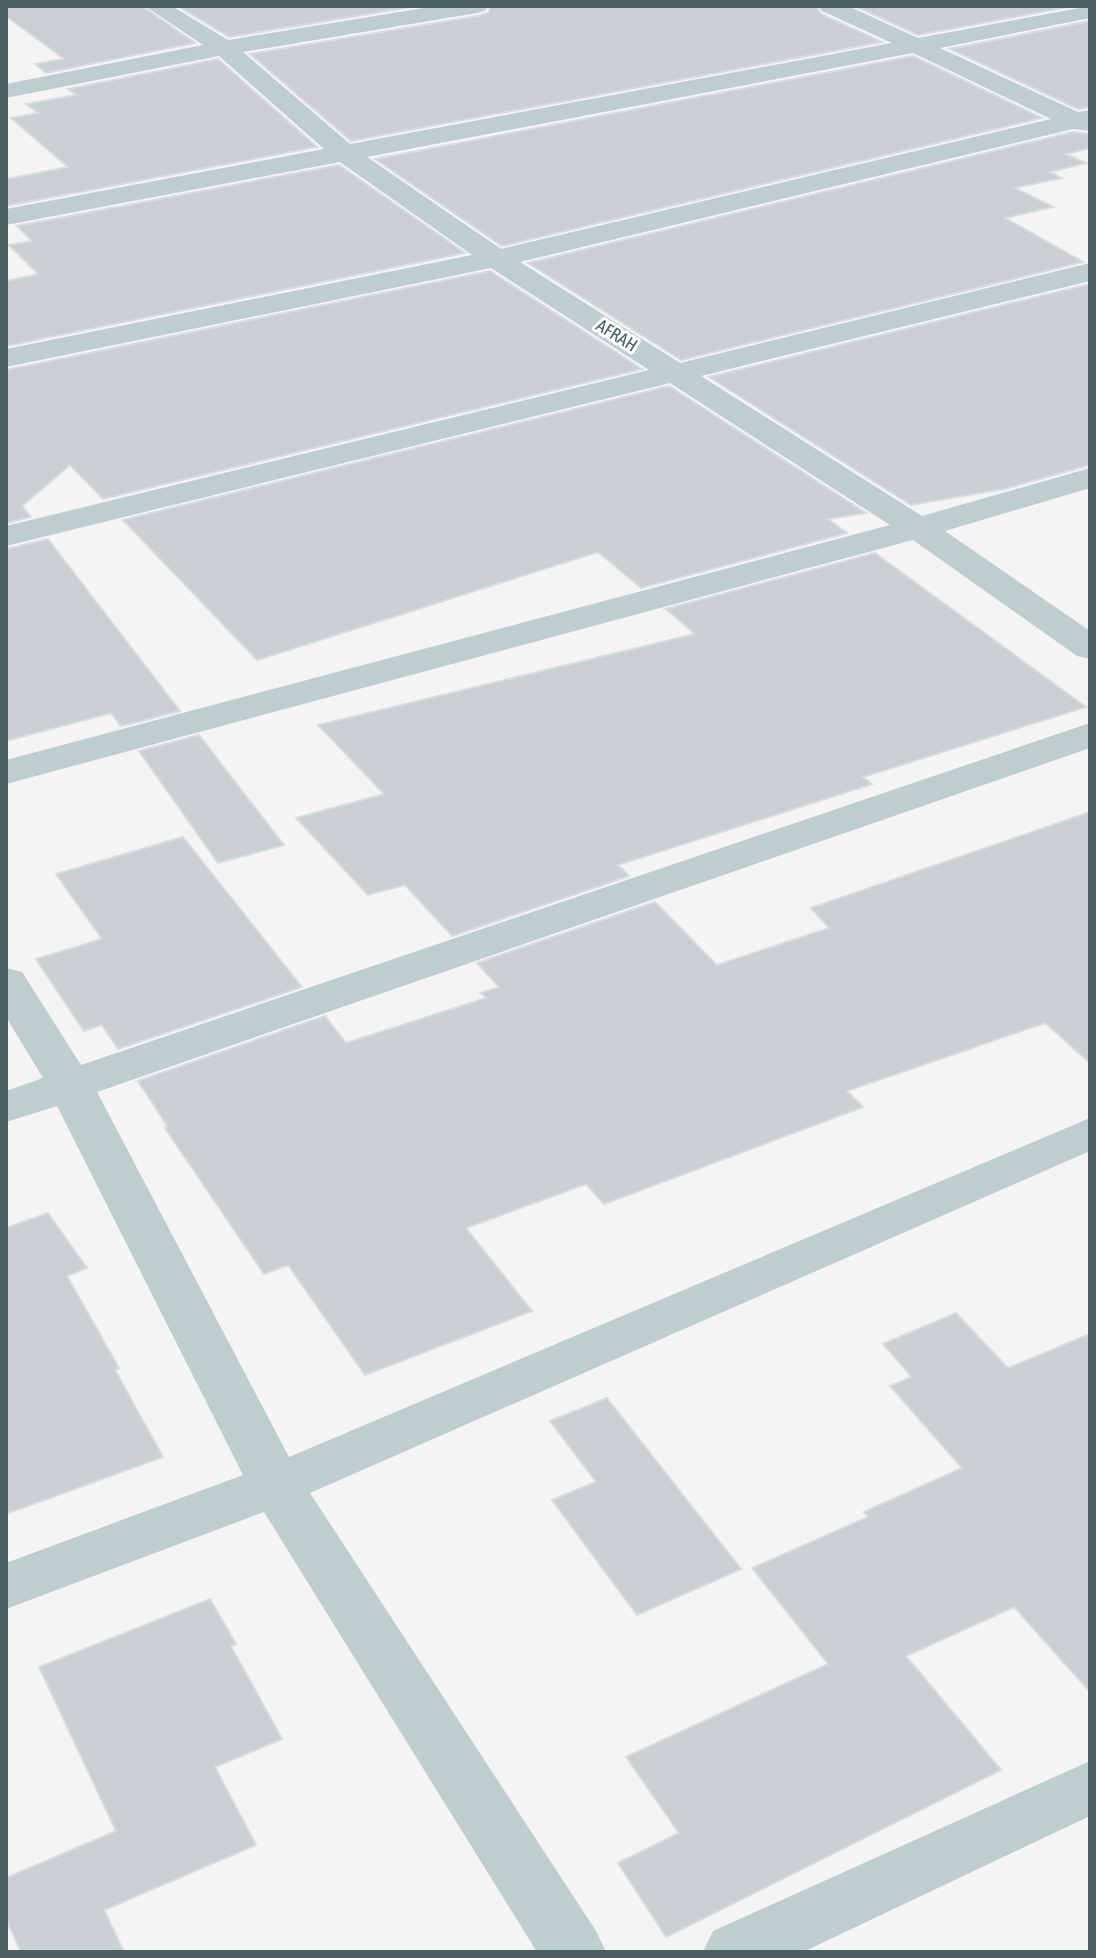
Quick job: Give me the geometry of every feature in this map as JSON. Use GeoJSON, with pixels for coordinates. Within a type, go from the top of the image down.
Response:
{"type":"FeatureCollection","features":[{"type":"Feature","properties":{"kind":"street","name":"AFRAH"},"geometry":{"type":"LineString","coordinates":[[156,6],[224,48],[343,152],[496,259],[918,528],[1090,648]]}},
{"type":"Feature","properties":{"kind":"street"},"geometry":{"type":"LineString","coordinates":[[6,91],[224,48],[477,6]]}},
{"type":"Feature","properties":{"kind":"street"},"geometry":{"type":"LineString","coordinates":[[830,6],[1085,122]]}},
{"type":"Feature","properties":{"kind":"street"},"geometry":{"type":"LineString","coordinates":[[6,217],[916,47],[1090,11]]}},
{"type":"Feature","properties":{"kind":"street"},"geometry":{"type":"LineString","coordinates":[[6,358],[496,259],[1085,122]]}},
{"type":"Feature","properties":{"kind":"street"},"geometry":{"type":"LineString","coordinates":[[6,536],[1090,272]]}},
{"type":"Feature","properties":{"kind":"street"},"geometry":{"type":"LineString","coordinates":[[6,772],[918,528],[1090,478]]}},
{"type":"Feature","properties":{"kind":"street"},"geometry":{"type":"LineString","coordinates":[[6,1107],[1090,735]]}},
{"type":"Feature","properties":{"kind":"street"},"geometry":{"type":"LineString","coordinates":[[6,981],[70,1085],[276,1485],[573,1952]]}},
{"type":"Feature","properties":{"kind":"street"},"geometry":{"type":"LineString","coordinates":[[6,1586],[276,1485],[1090,1133]]}},
{"type":"Feature","properties":{"kind":"street"},"geometry":{"type":"LineString","coordinates":[[736,1952],[1090,1787]]}},
{"type":"Feature","properties":{"kind":"building"},"geometry":{"type":"Polygon","coordinates":[[[6,6],[142,6],[195,43],[46,73],[35,64],[64,59],[6,16],[6,6]]]}},
{"type":"Feature","properties":{"kind":"building"},"geometry":{"type":"Polygon","coordinates":[[[178,6],[417,6],[229,37],[178,6]]]}},
{"type":"Feature","properties":{"kind":"building"},"geometry":{"type":"Polygon","coordinates":[[[491,6],[816,6],[821,14],[882,42],[351,141],[250,54],[478,16],[488,13],[491,6]]]}},
{"type":"Feature","properties":{"kind":"building"},"geometry":{"type":"Polygon","coordinates":[[[855,6],[1074,6],[918,35],[855,6]]]}},
{"type":"Feature","properties":{"kind":"building"},"geometry":{"type":"Polygon","coordinates":[[[1090,21],[1090,107],[1078,109],[950,49],[1090,21]]]}},
{"type":"Feature","properties":{"kind":"building"},"geometry":{"type":"Polygon","coordinates":[[[913,56],[1042,118],[502,246],[375,159],[913,56]]]}},
{"type":"Feature","properties":{"kind":"building"},"geometry":{"type":"Polygon","coordinates":[[[218,59],[317,147],[6,206],[6,179],[68,167],[11,118],[38,113],[26,104],[76,95],[68,89],[218,59]]]}},
{"type":"Feature","properties":{"kind":"building"},"geometry":{"type":"Polygon","coordinates":[[[1073,132],[1090,134],[1090,148],[1066,154],[1086,163],[1050,172],[1061,178],[1015,188],[1053,207],[1005,218],[1083,262],[681,360],[528,263],[1073,132]]]}},
{"type":"Feature","properties":{"kind":"building"},"geometry":{"type":"Polygon","coordinates":[[[339,165],[465,253],[6,346],[6,281],[38,274],[9,245],[32,241],[17,226],[339,165]]]}},
{"type":"Feature","properties":{"kind":"building"},"geometry":{"type":"Polygon","coordinates":[[[490,271],[642,369],[103,499],[70,465],[22,506],[31,517],[6,523],[6,370],[490,271]]]}},
{"type":"Feature","properties":{"kind":"building"},"geometry":{"type":"Polygon","coordinates":[[[1090,284],[1090,465],[1004,489],[911,505],[709,377],[1090,284]]]}},
{"type":"Feature","properties":{"kind":"building"},"geometry":{"type":"Polygon","coordinates":[[[669,386],[866,513],[828,519],[847,533],[641,588],[598,552],[257,660],[123,520],[669,386]]]}},
{"type":"Feature","properties":{"kind":"building"},"geometry":{"type":"Polygon","coordinates":[[[48,539],[180,711],[121,726],[111,713],[6,741],[6,549],[48,539]]]}},
{"type":"Feature","properties":{"kind":"building"},"geometry":{"type":"Polygon","coordinates":[[[875,553],[1086,707],[863,777],[872,784],[618,865],[629,876],[452,936],[405,885],[368,895],[296,818],[384,794],[318,725],[695,634],[666,609],[875,553]]]}},
{"type":"Feature","properties":{"kind":"building"},"geometry":{"type":"Polygon","coordinates":[[[199,735],[284,845],[218,863],[139,751],[199,735]]]}},
{"type":"Feature","properties":{"kind":"building"},"geometry":{"type":"Polygon","coordinates":[[[1090,812],[1090,1063],[1045,1023],[847,1091],[863,1107],[604,1204],[586,1184],[466,1228],[532,1311],[365,1375],[288,1265],[264,1274],[165,1128],[168,1127],[138,1081],[325,1016],[346,1043],[486,998],[481,993],[499,987],[477,963],[655,902],[717,965],[829,928],[811,908],[1090,812]]]}},
{"type":"Feature","properties":{"kind":"building"},"geometry":{"type":"Polygon","coordinates":[[[183,837],[302,987],[118,1049],[102,1025],[84,1031],[36,959],[102,939],[56,874],[183,837]]]}},
{"type":"Feature","properties":{"kind":"building"},"geometry":{"type":"Polygon","coordinates":[[[48,1213],[87,1268],[67,1276],[119,1368],[115,1370],[163,1457],[6,1514],[6,1228],[48,1213]]]}},
{"type":"Feature","properties":{"kind":"building"},"geometry":{"type":"Polygon","coordinates":[[[956,1313],[1008,1368],[1090,1334],[1090,1692],[1014,1607],[906,1656],[1001,1770],[666,1937],[618,1863],[679,1833],[626,1757],[828,1664],[752,1568],[868,1517],[864,1512],[962,1468],[890,1386],[912,1377],[883,1344],[956,1313]]]}},
{"type":"Feature","properties":{"kind":"building"},"geometry":{"type":"Polygon","coordinates":[[[607,1398],[741,1569],[637,1615],[552,1500],[596,1482],[550,1421],[607,1398]]]}},
{"type":"Feature","properties":{"kind":"building"},"geometry":{"type":"Polygon","coordinates":[[[210,1599],[236,1644],[231,1646],[282,1739],[215,1767],[256,1845],[104,1910],[124,1952],[21,1952],[6,1919],[6,1878],[116,1831],[39,1667],[210,1599]]]}}]}
